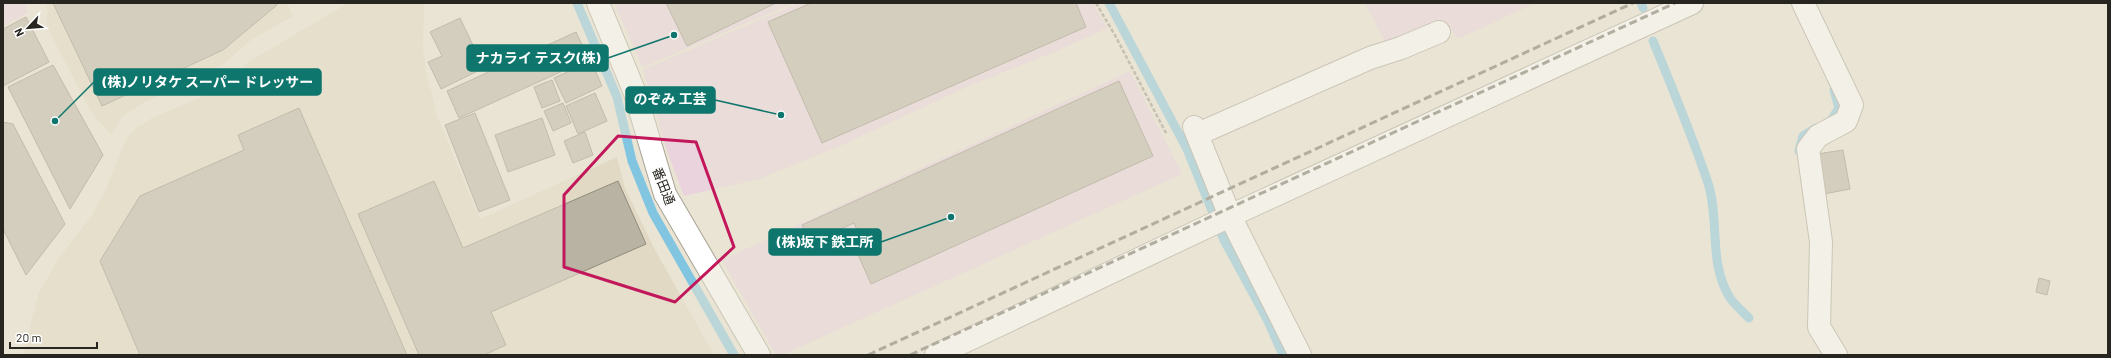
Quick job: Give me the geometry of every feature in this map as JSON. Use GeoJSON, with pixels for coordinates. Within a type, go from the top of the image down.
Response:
{"type":"FeatureCollection","features":[{"type":"Feature","properties":{"kind":"street","name":"番田通"},"geometry":{"type":"LineString","coordinates":[[598,3],[634,93],[665,194],[759,355]]}},
{"type":"Feature","properties":{"kind":"street"},"geometry":{"type":"LineString","coordinates":[[936,355],[1221,220],[1692,3]]}},
{"type":"Feature","properties":{"kind":"street"},"geometry":{"type":"LineString","coordinates":[[1803,3],[1852,105],[1846,121],[1818,136],[1808,148],[1821,242],[1819,327],[1836,355]]}},
{"type":"Feature","properties":{"kind":"street"},"geometry":{"type":"LineString","coordinates":[[1300,355],[1221,220],[1196,131],[1370,58],[1401,48],[1439,32]]}},
{"type":"Feature","properties":{"kind":"path"},"geometry":{"type":"LineString","coordinates":[[1096,3],[1116,37],[1169,138]]}},
{"type":"Feature","properties":{"kind":"highlighted area"},"geometry":{"type":"Polygon","coordinates":[[[618,136],[696,142],[734,247],[675,302],[564,267],[564,195],[618,136]]]}},
{"type":"Feature","properties":{"kind":"shaded area"},"geometry":{"type":"Polygon","coordinates":[[[3,3],[25,3],[28,13],[3,26],[3,3]]]}},
{"type":"Feature","properties":{"kind":"shaded area"},"geometry":{"type":"Polygon","coordinates":[[[47,3],[287,3],[293,16],[251,40],[219,68],[141,104],[122,117],[111,135],[91,112],[47,27],[47,3]]]}},
{"type":"Feature","properties":{"kind":"shaded area"},"geometry":{"type":"Polygon","coordinates":[[[348,3],[424,3],[423,47],[426,71],[437,116],[480,219],[617,157],[625,188],[654,248],[714,355],[23,355],[38,294],[61,255],[91,217],[106,189],[126,139],[136,128],[152,118],[225,87],[250,61],[348,3]]]}},
{"type":"Feature","properties":{"kind":"shaded area"},"geometry":{"type":"Polygon","coordinates":[[[614,3],[794,3],[643,67],[614,3]]]}},
{"type":"Feature","properties":{"kind":"shaded area"},"geometry":{"type":"Polygon","coordinates":[[[799,3],[1093,3],[1107,28],[1057,51],[971,85],[840,146],[759,179],[684,196],[667,151],[643,70],[799,3]]]}},
{"type":"Feature","properties":{"kind":"shaded area"},"geometry":{"type":"Polygon","coordinates":[[[1365,3],[1535,3],[1458,39],[1445,21],[1395,43],[1386,45],[1365,3]]]}},
{"type":"Feature","properties":{"kind":"shaded area"},"geometry":{"type":"Polygon","coordinates":[[[1130,71],[1182,174],[782,355],[776,355],[722,260],[1130,71]]]}},
{"type":"Feature","properties":{"kind":"building"},"geometry":{"type":"Polygon","coordinates":[[[53,3],[277,3],[277,5],[223,50],[102,106],[53,3]]]}},
{"type":"Feature","properties":{"kind":"building"},"geometry":{"type":"Polygon","coordinates":[[[666,3],[776,3],[687,46],[666,3]]]}},
{"type":"Feature","properties":{"kind":"building"},"geometry":{"type":"Polygon","coordinates":[[[811,3],[1076,3],[1086,27],[822,143],[768,22],[811,3]]]}},
{"type":"Feature","properties":{"kind":"building"},"geometry":{"type":"Polygon","coordinates":[[[26,17],[49,62],[3,86],[3,29],[26,17]]]}},
{"type":"Feature","properties":{"kind":"building"},"geometry":{"type":"Polygon","coordinates":[[[460,18],[484,68],[441,89],[428,62],[442,56],[430,32],[460,18]]]}},
{"type":"Feature","properties":{"kind":"building"},"geometry":{"type":"Polygon","coordinates":[[[576,32],[589,59],[459,118],[447,91],[576,32]]]}},
{"type":"Feature","properties":{"kind":"building"},"geometry":{"type":"Polygon","coordinates":[[[591,61],[602,86],[566,103],[554,78],[591,61]]]}},
{"type":"Feature","properties":{"kind":"building"},"geometry":{"type":"Polygon","coordinates":[[[53,65],[103,155],[70,209],[8,87],[53,65]]]}},
{"type":"Feature","properties":{"kind":"building"},"geometry":{"type":"Polygon","coordinates":[[[552,80],[560,101],[542,108],[534,87],[552,80]]]}},
{"type":"Feature","properties":{"kind":"building"},"geometry":{"type":"Polygon","coordinates":[[[1119,81],[1153,156],[871,284],[856,250],[864,246],[854,223],[810,243],[802,225],[1119,81]]]}},
{"type":"Feature","properties":{"kind":"building"},"geometry":{"type":"Polygon","coordinates":[[[595,93],[607,121],[578,134],[566,106],[595,93]]]}},
{"type":"Feature","properties":{"kind":"building"},"geometry":{"type":"Polygon","coordinates":[[[563,103],[571,123],[553,131],[544,111],[563,103]]]}},
{"type":"Feature","properties":{"kind":"building"},"geometry":{"type":"Polygon","coordinates":[[[299,108],[407,355],[140,355],[100,261],[140,196],[244,150],[238,135],[299,108]]]}},
{"type":"Feature","properties":{"kind":"building"},"geometry":{"type":"Polygon","coordinates":[[[475,113],[510,200],[479,212],[445,125],[475,113]]]}},
{"type":"Feature","properties":{"kind":"building"},"geometry":{"type":"Polygon","coordinates":[[[542,118],[555,155],[508,172],[495,135],[542,118]]]}},
{"type":"Feature","properties":{"kind":"building"},"geometry":{"type":"Polygon","coordinates":[[[3,122],[13,124],[65,224],[26,275],[3,229],[3,122]]]}},
{"type":"Feature","properties":{"kind":"building"},"geometry":{"type":"Polygon","coordinates":[[[585,132],[593,155],[573,163],[564,141],[585,132]]]}},
{"type":"Feature","properties":{"kind":"building"},"geometry":{"type":"Polygon","coordinates":[[[1843,150],[1850,189],[1824,194],[1817,154],[1843,150]]]}},
{"type":"Feature","properties":{"kind":"building"},"geometry":{"type":"Polygon","coordinates":[[[434,181],[463,248],[618,181],[646,244],[491,312],[506,345],[484,355],[419,355],[358,214],[434,181]]]}},
{"type":"Feature","properties":{"kind":"building"},"geometry":{"type":"Polygon","coordinates":[[[2039,278],[2050,281],[2047,295],[2036,292],[2039,278]]]}},
{"type":"Feature","properties":{"kind":"waterway"},"geometry":{"type":"LineString","coordinates":[[577,3],[617,97],[632,161],[653,213],[734,355]]}},
{"type":"Feature","properties":{"kind":"waterway"},"geometry":{"type":"LineString","coordinates":[[1109,3],[1187,149],[1224,240],[1267,319],[1283,355]]}},
{"type":"Feature","properties":{"kind":"waterway"},"geometry":{"type":"LineString","coordinates":[[1641,3],[1643,8]]}},
{"type":"Feature","properties":{"kind":"waterway"},"geometry":{"type":"LineString","coordinates":[[1653,41],[1689,129],[1708,183],[1713,212],[1719,271],[1723,285],[1732,301],[1749,318]]}},
{"type":"Feature","properties":{"kind":"waterway"},"geometry":{"type":"LineString","coordinates":[[1828,122],[1832,119],[1839,108],[1834,90]]}},
{"type":"Feature","properties":{"kind":"waterway"},"geometry":{"type":"LineString","coordinates":[[1799,151],[1803,136],[1816,128]]}},
{"type":"Feature","properties":{"kind":"railway"},"geometry":{"type":"LineString","coordinates":[[868,355],[1633,3]]}},
{"type":"Feature","properties":{"kind":"railway"},"geometry":{"type":"LineString","coordinates":[[910,355],[1675,3]]}},
{"type":"Feature","properties":{"kind":"place","name":"ナカライ テスク(株)"},"geometry":{"type":"Point","coordinates":[674,35]}},
{"type":"Feature","properties":{"kind":"place","name":"のぞみ 工芸"},"geometry":{"type":"Point","coordinates":[781,115]}},
{"type":"Feature","properties":{"kind":"place","name":"(株)ノリタケ スーパー ドレッサー"},"geometry":{"type":"Point","coordinates":[55,121]}},
{"type":"Feature","properties":{"kind":"place","name":"(株)坂下 鉄工所"},"geometry":{"type":"Point","coordinates":[951,217]}}]}
